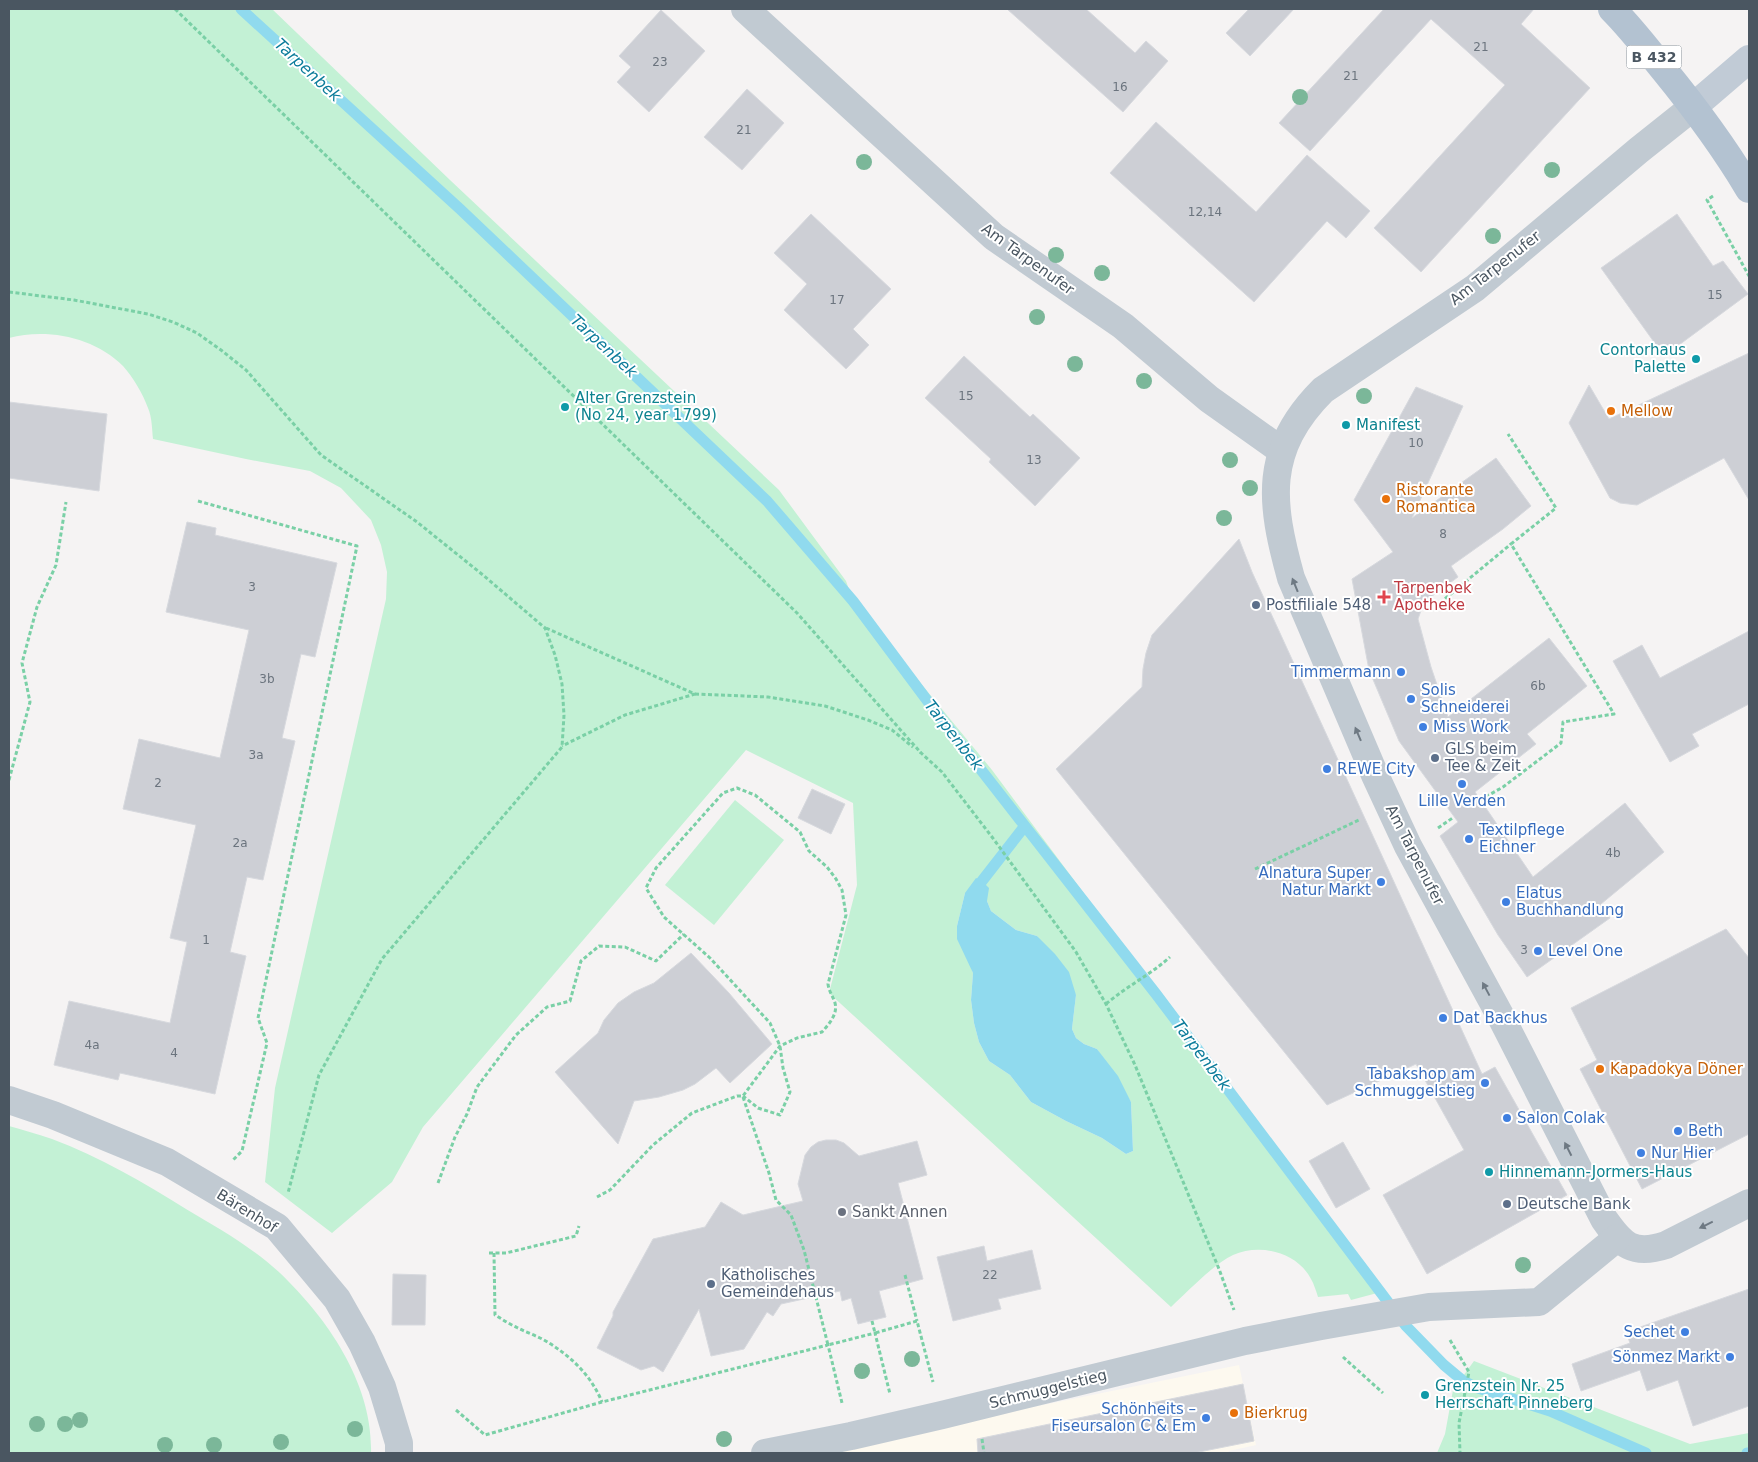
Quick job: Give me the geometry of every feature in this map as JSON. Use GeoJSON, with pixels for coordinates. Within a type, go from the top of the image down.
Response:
{"type":"FeatureCollection","features":[{"type":"Feature","properties":{"kind":"main road","name":"B 432"},"geometry":{"type":"LineString","coordinates":[[1612,9],[1627,24],[1694,107],[1749,189]]}},
{"type":"Feature","properties":{"kind":"main road"},"geometry":{"type":"LineString","coordinates":[[1694,107],[1749,59]]}},
{"type":"Feature","properties":{"kind":"street","name":"Am Tarpenufer"},"geometry":{"type":"LineString","coordinates":[[745,9],[994,237],[1123,326],[1209,399],[1282,451]]}},
{"type":"Feature","properties":{"kind":"street","name":"Am Tarpenufer"},"geometry":{"type":"LineString","coordinates":[[1617,1238],[1604,1219],[1501,1017],[1408,846],[1372,766],[1291,578],[1282,542],[1276,492],[1277,472],[1282,451],[1293,426],[1306,407],[1323,390],[1474,288],[1639,150],[1694,107]]}},
{"type":"Feature","properties":{"kind":"street","name":"Bärenhof"},"geometry":{"type":"LineString","coordinates":[[9,1100],[53,1115],[167,1162],[277,1228],[337,1299],[362,1343],[382,1388],[399,1443],[399,1453]]}},
{"type":"Feature","properties":{"kind":"street"},"geometry":{"type":"LineString","coordinates":[[1617,1238],[1639,1249],[1653,1249],[1666,1245],[1749,1203]]}},
{"type":"Feature","properties":{"kind":"street","name":"Schmuggelstieg"},"geometry":{"type":"LineString","coordinates":[[765,1453],[851,1436],[1245,1341],[1326,1325],[1429,1307],[1539,1302],[1617,1238]]}},
{"type":"Feature","properties":{"kind":"path"},"geometry":{"type":"LineString","coordinates":[[175,9],[797,613],[921,752],[942,772],[1076,952],[1106,1004],[1136,1065],[1220,1268],[1245,1341]]}},
{"type":"Feature","properties":{"kind":"path"},"geometry":{"type":"LineString","coordinates":[[1707,200],[1749,276]]}},
{"type":"Feature","properties":{"kind":"path"},"geometry":{"type":"LineString","coordinates":[[9,292],[74,300],[148,314],[197,332],[246,370],[321,455],[417,522],[545,628],[695,694]]}},
{"type":"Feature","properties":{"kind":"path"},"geometry":{"type":"LineString","coordinates":[[1435,607],[1556,508],[1508,434]]}},
{"type":"Feature","properties":{"kind":"path"},"geometry":{"type":"LineString","coordinates":[[198,501],[357,546],[258,1018],[267,1043],[242,1151],[208,1187]]}},
{"type":"Feature","properties":{"kind":"path"},"geometry":{"type":"LineString","coordinates":[[9,780],[30,702],[22,663],[37,606],[56,565],[66,502]]}},
{"type":"Feature","properties":{"kind":"path"},"geometry":{"type":"LineString","coordinates":[[1480,800],[1503,787],[1562,743],[1563,722],[1614,714],[1512,544]]}},
{"type":"Feature","properties":{"kind":"path"},"geometry":{"type":"LineString","coordinates":[[545,628],[555,655],[562,684],[564,715],[562,747]]}},
{"type":"Feature","properties":{"kind":"path"},"geometry":{"type":"LineString","coordinates":[[277,1228],[319,1075],[382,959],[562,747],[625,715],[695,694],[768,697],[825,706],[892,730],[921,752]]}},
{"type":"Feature","properties":{"kind":"path"},"geometry":{"type":"LineString","coordinates":[[597,1197],[610,1190],[652,1145],[692,1113],[737,1096],[743,1096],[758,1108],[780,1115],[790,1092],[783,1068],[780,1046],[770,1023],[735,983],[664,917],[646,888],[656,868],[723,793],[737,788],[755,795],[800,832],[808,852],[827,867],[836,879],[842,890],[846,915],[828,984],[829,994],[835,1003],[834,1015],[822,1032],[797,1038],[780,1046],[743,1096]]}},
{"type":"Feature","properties":{"kind":"path"},"geometry":{"type":"LineString","coordinates":[[1255,869],[1347,826]]}},
{"type":"Feature","properties":{"kind":"path"},"geometry":{"type":"LineString","coordinates":[[438,1183],[455,1137],[467,1114],[477,1087],[516,1035],[547,1008],[570,1001],[581,961],[599,946],[625,947],[656,960],[684,934]]}},
{"type":"Feature","properties":{"kind":"path"},"geometry":{"type":"LineString","coordinates":[[1106,1004],[1121,992],[1155,971],[1170,957]]}},
{"type":"Feature","properties":{"kind":"path"},"geometry":{"type":"LineString","coordinates":[[743,1096],[776,1200],[791,1215],[804,1250],[851,1436]]}},
{"type":"Feature","properties":{"kind":"path"},"geometry":{"type":"LineString","coordinates":[[579,1226],[576,1236],[506,1253],[491,1253],[495,1315],[515,1327],[543,1339],[568,1357],[586,1373],[596,1388],[602,1402]]}},
{"type":"Feature","properties":{"kind":"path"},"geometry":{"type":"LineString","coordinates":[[905,1275],[942,1415]]}},
{"type":"Feature","properties":{"kind":"path"},"geometry":{"type":"LineString","coordinates":[[872,1321],[897,1425]]}},
{"type":"Feature","properties":{"kind":"path"},"geometry":{"type":"LineString","coordinates":[[456,1410],[485,1435],[602,1402],[917,1321]]}},
{"type":"Feature","properties":{"kind":"path"},"geometry":{"type":"LineString","coordinates":[[1326,1325],[1338,1352],[1383,1393]]}},
{"type":"Feature","properties":{"kind":"path"},"geometry":{"type":"LineString","coordinates":[[1460,1453],[1460,1412],[1469,1372]]}},
{"type":"Feature","properties":{"kind":"shaded area"},"geometry":{"type":"Polygon","coordinates":[[[1239,1365],[1256,1445],[1229,1451],[1228,1453],[808,1453],[1239,1365]]]}},
{"type":"Feature","properties":{"kind":"green space"},"geometry":{"type":"Polygon","coordinates":[[[9,9],[272,9],[450,180],[779,490],[846,581],[853,601],[992,770],[1381,1292],[1351,1300],[1348,1294],[1318,1297],[1311,1279],[1297,1262],[1277,1252],[1255,1250],[1244,1251],[1226,1259],[1171,1307],[829,993],[857,885],[853,803],[746,750],[423,1127],[392,1182],[332,1233],[265,1182],[275,1088],[386,599],[387,572],[381,545],[371,520],[341,488],[310,471],[153,439],[149,412],[137,386],[123,366],[98,348],[69,337],[54,335],[24,335],[9,338],[9,9]],[[965,893],[957,926],[973,973],[971,1000],[974,1023],[979,1042],[989,1061],[1010,1075],[1031,1102],[1102,1138],[1126,1154],[1133,1151],[1131,1102],[1097,1049],[1084,1044],[1076,1038],[1072,1029],[1076,995],[1037,936],[1016,930],[991,911],[987,901],[965,893]]]}},
{"type":"Feature","properties":{"kind":"green space"},"geometry":{"type":"Polygon","coordinates":[[[735,800],[784,840],[714,925],[665,885],[735,800]]]}},
{"type":"Feature","properties":{"kind":"green space"},"geometry":{"type":"Polygon","coordinates":[[[9,1126],[70,1146],[121,1171],[234,1238],[280,1273],[315,1311],[344,1354],[356,1378],[364,1402],[370,1427],[371,1453],[9,1453],[9,1126]]]}},
{"type":"Feature","properties":{"kind":"green space"},"geometry":{"type":"Polygon","coordinates":[[[1474,1361],[1690,1444],[1749,1433],[1749,1453],[1437,1453],[1445,1434],[1453,1390],[1474,1361]]]}},
{"type":"Feature","properties":{"kind":"water"},"geometry":{"type":"Polygon","coordinates":[[[976,878],[989,888],[987,901],[991,911],[1016,930],[1037,936],[1069,972],[1076,995],[1072,1029],[1076,1038],[1084,1044],[1097,1049],[1118,1076],[1131,1102],[1133,1151],[1126,1154],[1102,1138],[1031,1102],[1010,1075],[989,1061],[979,1042],[974,1023],[971,1000],[973,973],[957,939],[957,926],[965,893],[976,878]]]}},
{"type":"Feature","properties":{"kind":"building"},"geometry":{"type":"Polygon","coordinates":[[[1007,9],[1086,9],[1135,53],[1146,41],[1168,61],[1123,112],[1007,9]]]}},
{"type":"Feature","properties":{"kind":"building"},"geometry":{"type":"Polygon","coordinates":[[[1249,9],[1294,9],[1250,56],[1226,33],[1249,9]]]}},
{"type":"Feature","properties":{"kind":"building"},"geometry":{"type":"Polygon","coordinates":[[[1384,9],[1534,9],[1521,24],[1590,88],[1421,272],[1374,228],[1505,85],[1431,19],[1310,151],[1279,123],[1384,9]]]}},
{"type":"Feature","properties":{"kind":"building"},"geometry":{"type":"Polygon","coordinates":[[[661,10],[705,51],[649,112],[617,82],[631,67],[619,56],[661,10]]]}},
{"type":"Feature","properties":{"kind":"building"},"geometry":{"type":"Polygon","coordinates":[[[747,89],[784,123],[742,170],[704,137],[747,89]]]}},
{"type":"Feature","properties":{"kind":"building"},"geometry":{"type":"Polygon","coordinates":[[[1156,122],[1256,212],[1307,155],[1370,211],[1346,238],[1327,221],[1254,302],[1110,173],[1156,122]]]}},
{"type":"Feature","properties":{"kind":"building"},"geometry":{"type":"Polygon","coordinates":[[[811,214],[891,289],[853,329],[869,345],[846,369],[784,310],[807,284],[774,253],[811,214]]]}},
{"type":"Feature","properties":{"kind":"building"},"geometry":{"type":"Polygon","coordinates":[[[1677,214],[1713,266],[1723,261],[1748,294],[1664,356],[1601,268],[1677,214]]]}},
{"type":"Feature","properties":{"kind":"building"},"geometry":{"type":"Polygon","coordinates":[[[1749,353],[1749,500],[1724,458],[1637,505],[1620,503],[1610,498],[1569,423],[1589,385],[1609,419],[1749,353]]]}},
{"type":"Feature","properties":{"kind":"building"},"geometry":{"type":"Polygon","coordinates":[[[964,356],[1030,417],[1033,414],[1080,458],[1035,506],[989,462],[991,459],[925,398],[964,356]]]}},
{"type":"Feature","properties":{"kind":"building"},"geometry":{"type":"Polygon","coordinates":[[[1416,387],[1463,406],[1412,518],[1496,458],[1531,506],[1503,529],[1451,566],[1458,577],[1424,602],[1418,619],[1431,667],[1448,717],[1549,638],[1587,686],[1527,734],[1536,744],[1475,792],[1533,877],[1625,803],[1664,852],[1601,904],[1610,918],[1527,977],[1498,935],[1440,836],[1458,822],[1399,741],[1369,670],[1352,579],[1393,552],[1354,500],[1416,387]]]}},
{"type":"Feature","properties":{"kind":"building"},"geometry":{"type":"Polygon","coordinates":[[[9,402],[107,414],[99,491],[9,478],[9,402]]]}},
{"type":"Feature","properties":{"kind":"building"},"geometry":{"type":"Polygon","coordinates":[[[187,522],[216,528],[215,535],[337,563],[315,657],[301,654],[282,738],[295,741],[263,880],[247,877],[230,952],[246,956],[215,1094],[120,1073],[118,1080],[54,1065],[69,1001],[170,1023],[187,942],[170,938],[196,825],[123,809],[139,739],[220,758],[249,630],[166,612],[187,522]]]}},
{"type":"Feature","properties":{"kind":"building"},"geometry":{"type":"Polygon","coordinates":[[[1239,539],[1252,572],[1482,1074],[1495,1067],[1567,1195],[1427,1274],[1383,1195],[1464,1150],[1416,1064],[1327,1105],[1056,769],[1142,687],[1146,653],[1152,635],[1239,539]]]}},
{"type":"Feature","properties":{"kind":"building"},"geometry":{"type":"Polygon","coordinates":[[[1749,631],[1749,704],[1692,734],[1699,746],[1670,762],[1613,661],[1642,645],[1660,678],[1749,631]]]}},
{"type":"Feature","properties":{"kind":"building"},"geometry":{"type":"Polygon","coordinates":[[[812,789],[845,804],[831,834],[798,818],[812,789]]]}},
{"type":"Feature","properties":{"kind":"building"},"geometry":{"type":"Polygon","coordinates":[[[1726,929],[1749,958],[1749,1134],[1642,1189],[1580,1069],[1597,1060],[1571,1008],[1726,929]]]}},
{"type":"Feature","properties":{"kind":"building"},"geometry":{"type":"Polygon","coordinates":[[[691,953],[729,993],[772,1044],[730,1083],[716,1068],[695,1084],[683,1090],[659,1097],[634,1101],[618,1144],[555,1072],[598,1033],[604,1020],[618,1003],[634,992],[654,983],[691,953]]]}},
{"type":"Feature","properties":{"kind":"building"},"geometry":{"type":"Polygon","coordinates":[[[836,1140],[844,1143],[859,1156],[917,1141],[927,1175],[898,1183],[923,1279],[879,1291],[886,1317],[858,1324],[851,1298],[842,1301],[840,1291],[781,1304],[773,1316],[767,1312],[744,1349],[711,1356],[699,1309],[663,1372],[654,1366],[641,1370],[597,1348],[613,1316],[613,1312],[653,1239],[705,1227],[721,1202],[743,1215],[803,1201],[798,1184],[805,1155],[818,1142],[836,1140]]]}},
{"type":"Feature","properties":{"kind":"building"},"geometry":{"type":"Polygon","coordinates":[[[1343,1142],[1370,1189],[1336,1208],[1309,1161],[1343,1142]]]}},
{"type":"Feature","properties":{"kind":"building"},"geometry":{"type":"Polygon","coordinates":[[[984,1246],[987,1261],[1032,1250],[1041,1289],[998,1299],[1001,1309],[953,1321],[937,1257],[984,1246]]]}},
{"type":"Feature","properties":{"kind":"building"},"geometry":{"type":"Polygon","coordinates":[[[393,1274],[426,1275],[425,1325],[392,1325],[393,1274]]]}},
{"type":"Feature","properties":{"kind":"building"},"geometry":{"type":"Polygon","coordinates":[[[1749,1289],[1749,1406],[1693,1426],[1678,1380],[1647,1391],[1640,1370],[1581,1391],[1572,1364],[1630,1343],[1626,1332],[1749,1289]]]}},
{"type":"Feature","properties":{"kind":"building"},"geometry":{"type":"Polygon","coordinates":[[[1243,1384],[1254,1441],[1194,1453],[978,1453],[977,1439],[1243,1384]]]}},
{"type":"Feature","properties":{"kind":"waterway","name":"Tarpenbek"},"geometry":{"type":"LineString","coordinates":[[241,9],[460,209],[767,501],[853,601],[932,707],[1156,994],[1406,1326],[1444,1365],[1462,1380],[1475,1387],[1550,1411],[1646,1453]]}},
{"type":"Feature","properties":{"kind":"waterway"},"geometry":{"type":"LineString","coordinates":[[982,881],[1024,827]]}},
{"type":"Feature","properties":{"kind":"place","name":"Contorhaus Palette"},"geometry":{"type":"Point","coordinates":[1696,359]}},
{"type":"Feature","properties":{"kind":"place","name":"Alter Grenzstein (No 24, year 1799)"},"geometry":{"type":"Point","coordinates":[565,407]}},
{"type":"Feature","properties":{"kind":"place","name":"Mellow"},"geometry":{"type":"Point","coordinates":[1611,411]}},
{"type":"Feature","properties":{"kind":"place","name":"Manifest"},"geometry":{"type":"Point","coordinates":[1346,425]}},
{"type":"Feature","properties":{"kind":"place","name":"Ristorante Romantica"},"geometry":{"type":"Point","coordinates":[1386,499]}},
{"type":"Feature","properties":{"kind":"place","name":"Tarpenbek Apotheke"},"geometry":{"type":"Point","coordinates":[1384,597]}},
{"type":"Feature","properties":{"kind":"place","name":"Postfiliale 548"},"geometry":{"type":"Point","coordinates":[1256,605]}},
{"type":"Feature","properties":{"kind":"place","name":"Timmermann"},"geometry":{"type":"Point","coordinates":[1401,672]}},
{"type":"Feature","properties":{"kind":"place","name":"Solis Schneiderei"},"geometry":{"type":"Point","coordinates":[1411,699]}},
{"type":"Feature","properties":{"kind":"place","name":"Miss Work"},"geometry":{"type":"Point","coordinates":[1423,727]}},
{"type":"Feature","properties":{"kind":"place","name":"GLS beim Tee & Zeit"},"geometry":{"type":"Point","coordinates":[1435,758]}},
{"type":"Feature","properties":{"kind":"place","name":"REWE City"},"geometry":{"type":"Point","coordinates":[1327,769]}},
{"type":"Feature","properties":{"kind":"place","name":"Lille Verden"},"geometry":{"type":"Point","coordinates":[1462,784]}},
{"type":"Feature","properties":{"kind":"place","name":"Textilpflege Eichner"},"geometry":{"type":"Point","coordinates":[1469,839]}},
{"type":"Feature","properties":{"kind":"place","name":"Alnatura Super Natur Markt"},"geometry":{"type":"Point","coordinates":[1381,882]}},
{"type":"Feature","properties":{"kind":"place","name":"Elatus Buchhandlung"},"geometry":{"type":"Point","coordinates":[1506,902]}},
{"type":"Feature","properties":{"kind":"place","name":"Level One"},"geometry":{"type":"Point","coordinates":[1538,951]}},
{"type":"Feature","properties":{"kind":"place","name":"Dat Backhus"},"geometry":{"type":"Point","coordinates":[1443,1018]}},
{"type":"Feature","properties":{"kind":"place","name":"Kapadokya Döner"},"geometry":{"type":"Point","coordinates":[1600,1069]}},
{"type":"Feature","properties":{"kind":"place","name":"Tabakshop am Schmuggelstieg"},"geometry":{"type":"Point","coordinates":[1485,1083]}},
{"type":"Feature","properties":{"kind":"place","name":"Salon Colak"},"geometry":{"type":"Point","coordinates":[1507,1118]}},
{"type":"Feature","properties":{"kind":"place","name":"Beth"},"geometry":{"type":"Point","coordinates":[1678,1131]}},
{"type":"Feature","properties":{"kind":"place","name":"Nur Hier"},"geometry":{"type":"Point","coordinates":[1641,1153]}},
{"type":"Feature","properties":{"kind":"place","name":"Hinnemann-Jormers-Haus"},"geometry":{"type":"Point","coordinates":[1489,1172]}},
{"type":"Feature","properties":{"kind":"place","name":"Deutsche Bank"},"geometry":{"type":"Point","coordinates":[1507,1204]}},
{"type":"Feature","properties":{"kind":"place","name":"Sankt Annen"},"geometry":{"type":"Point","coordinates":[842,1212]}},
{"type":"Feature","properties":{"kind":"place","name":"Katholisches Gemeindehaus"},"geometry":{"type":"Point","coordinates":[711,1284]}},
{"type":"Feature","properties":{"kind":"place","name":"Sechet"},"geometry":{"type":"Point","coordinates":[1685,1332]}},
{"type":"Feature","properties":{"kind":"place","name":"Sönmez Markt"},"geometry":{"type":"Point","coordinates":[1730,1357]}},
{"type":"Feature","properties":{"kind":"place","name":"Grenzstein Nr. 25 Herrschaft Pinneberg"},"geometry":{"type":"Point","coordinates":[1425,1395]}},
{"type":"Feature","properties":{"kind":"place","name":"Bierkrug"},"geometry":{"type":"Point","coordinates":[1234,1413]}},
{"type":"Feature","properties":{"kind":"place","name":"Schönheits – Fiseursalon C & Em"},"geometry":{"type":"Point","coordinates":[1206,1418]}}]}
